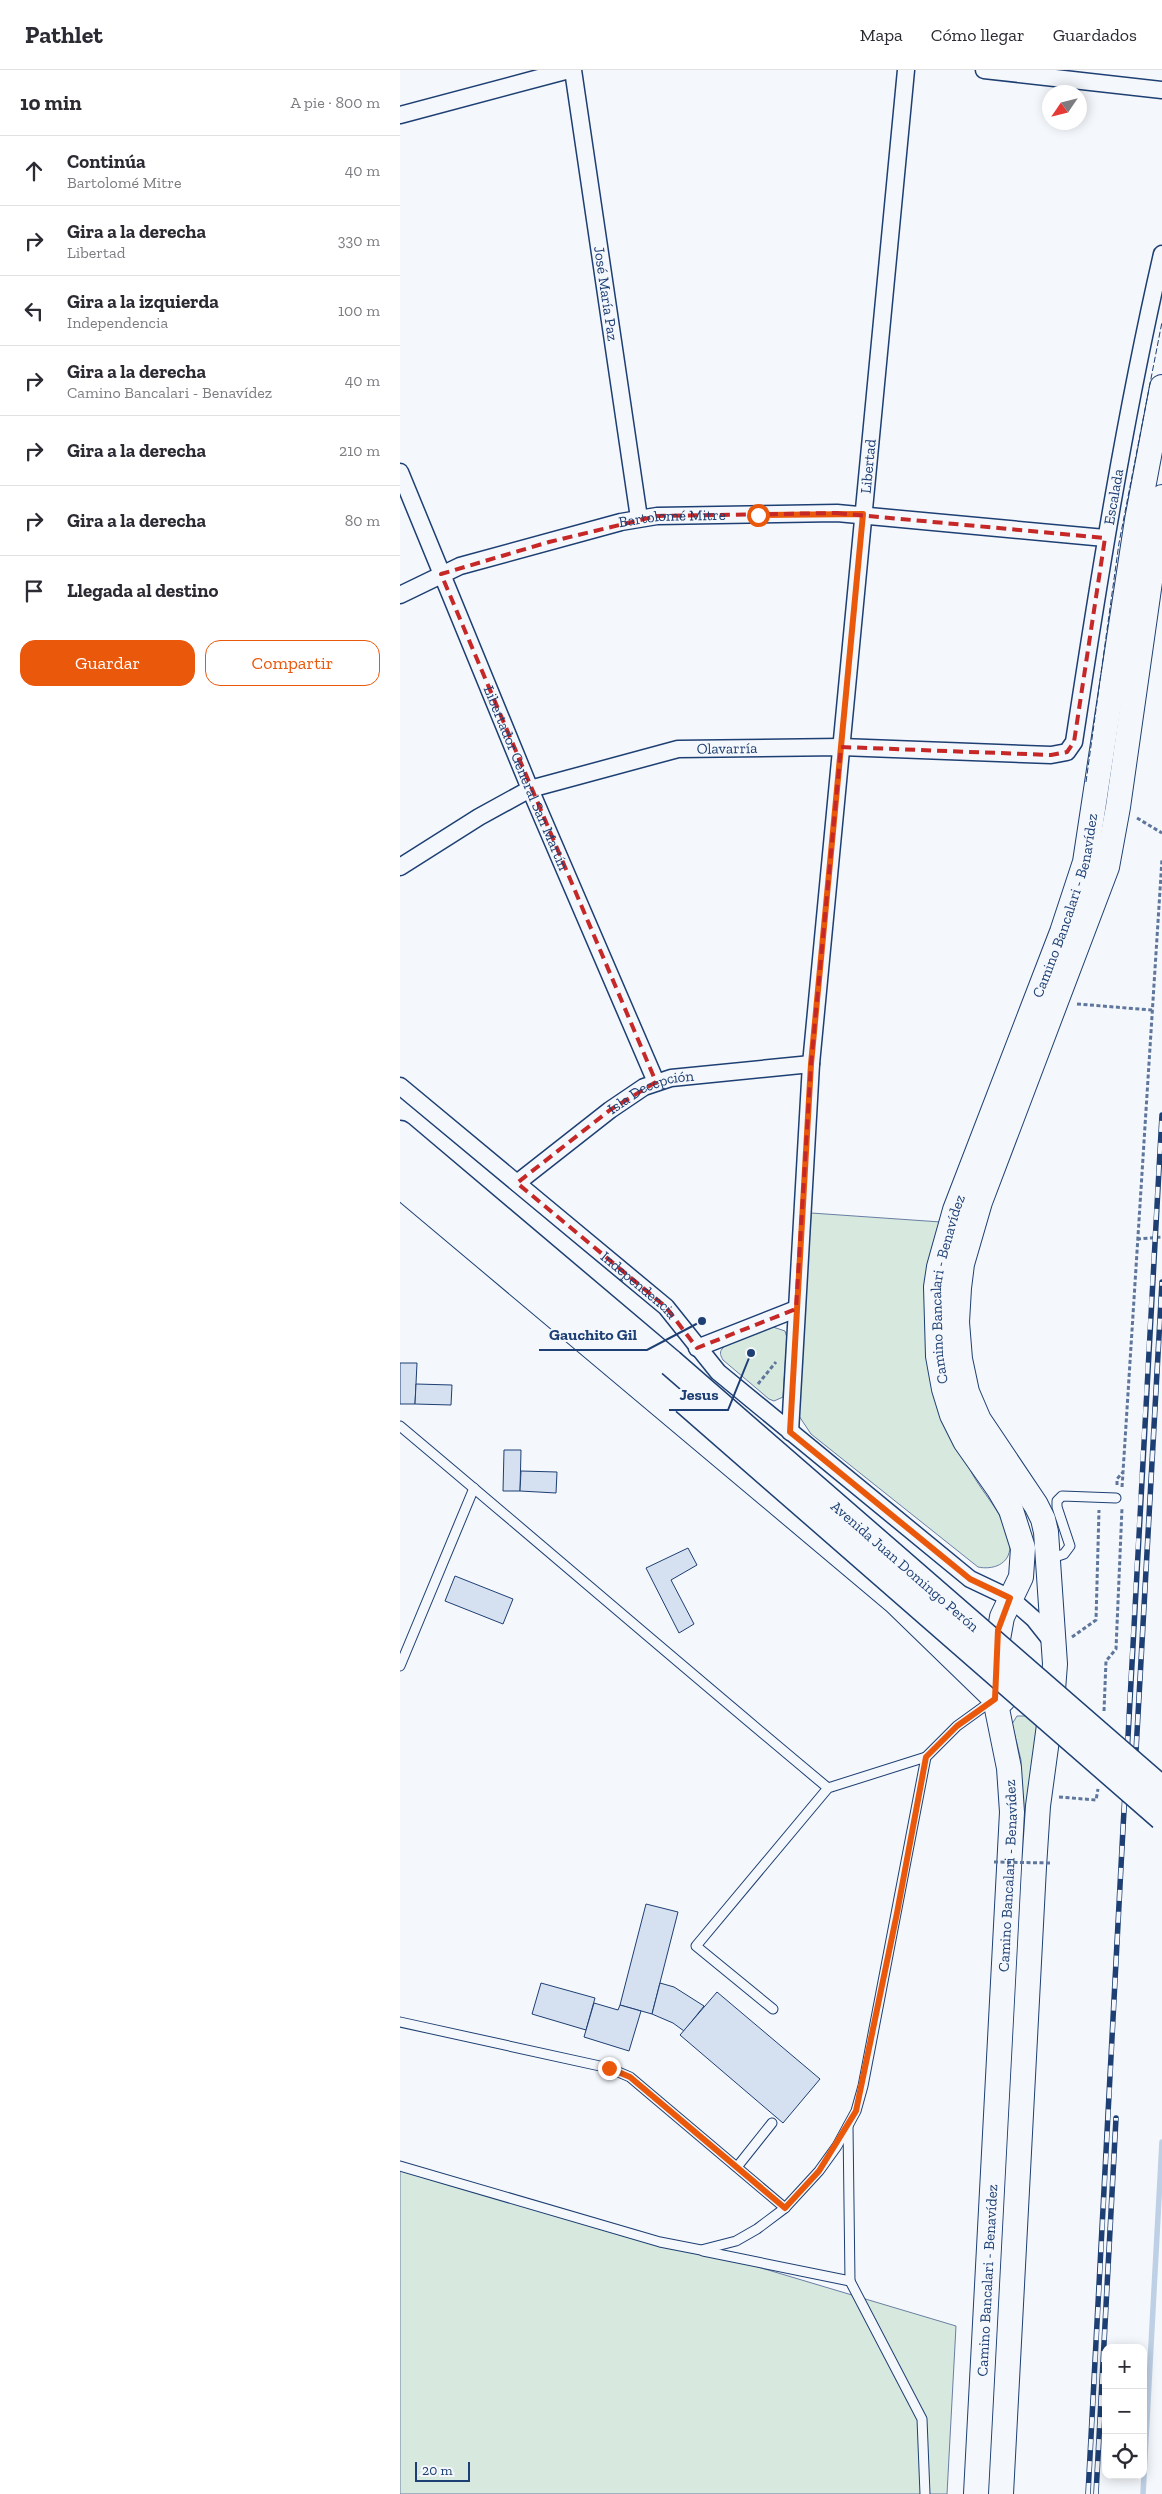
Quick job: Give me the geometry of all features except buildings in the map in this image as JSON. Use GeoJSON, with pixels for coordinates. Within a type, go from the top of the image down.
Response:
{"type":"FeatureCollection","features":[{"type":"Feature","properties":{"kind":"main road","name":"Camino Bancalari - Benavídez"},"geometry":{"type":"LineString","coordinates":[[976,2494],[1012,1812],[1009,1768],[995,1699],[998,1630],[1010,1598],[1021,1577],[1023,1548],[1010,1510],[998,1488],[965,1441],[952,1415],[944,1389],[936,1330],[939,1267],[955,1210],[1062,932],[1085,862],[1137,520],[1162,386]]}},
{"type":"Feature","properties":{"kind":"main road","name":"Camino Bancalari - Benavídez"},"geometry":{"type":"LineString","coordinates":[[1000,2494],[1033,1877],[1039,1796],[1051,1708],[1054,1647],[1049,1559],[1044,1520],[979,1420],[967,1392],[960,1359],[957,1322],[962,1264],[973,1224],[1107,867],[1118,807],[1162,497]]}},
{"type":"Feature","properties":{"kind":"main road","name":"Avenida Juan Domingo Perón"},"geometry":{"type":"LineString","coordinates":[[400,1134],[671,1363],[1162,1790]]}},
{"type":"Feature","properties":{"kind":"main road"},"geometry":{"type":"LineString","coordinates":[[400,1163],[684,1401],[1162,1817]]}},
{"type":"Feature","properties":{"kind":"main road"},"geometry":{"type":"LineString","coordinates":[[400,1186],[894,1601],[995,1699],[1051,1708]]}},
{"type":"Feature","properties":{"kind":"street"},"geometry":{"type":"LineString","coordinates":[[400,115],[569,70]]}},
{"type":"Feature","properties":{"kind":"street","name":"José María Paz"},"geometry":{"type":"LineString","coordinates":[[574,70],[639,518]]}},
{"type":"Feature","properties":{"kind":"street","name":"Libertad"},"geometry":{"type":"LineString","coordinates":[[790,1432],[811,1064],[906,70]]}},
{"type":"Feature","properties":{"kind":"street"},"geometry":{"type":"LineString","coordinates":[[984,70],[1162,90]]}},
{"type":"Feature","properties":{"kind":"street","name":"Escalada"},"geometry":{"type":"LineString","coordinates":[[1074,742],[1105,538],[1142,339],[1162,254]]}},
{"type":"Feature","properties":{"kind":"street","name":"Libertador General San Martín"},"geometry":{"type":"LineString","coordinates":[[400,472],[530,789],[656,1082]]}},
{"type":"Feature","properties":{"kind":"street","name":"Bartolomé Mitre"},"geometry":{"type":"LineString","coordinates":[[400,595],[460,566],[639,518],[657,516],[863,514],[1105,538]]}},
{"type":"Feature","properties":{"kind":"street","name":"Olavarría"},"geometry":{"type":"LineString","coordinates":[[400,867],[471,821],[530,789],[678,749],[841,746],[1051,755],[1067,752],[1074,742]]}},
{"type":"Feature","properties":{"kind":"street","name":"Isla Decepción"},"geometry":{"type":"LineString","coordinates":[[517,1183],[610,1110],[644,1087],[656,1082],[671,1078],[811,1064]]}},
{"type":"Feature","properties":{"kind":"street","name":"Independencia"},"geometry":{"type":"LineString","coordinates":[[400,1086],[666,1307],[718,1372],[970,1579],[1010,1598],[1034,1619],[1054,1647]]}},
{"type":"Feature","properties":{"kind":"street"},"geometry":{"type":"LineString","coordinates":[[697,1348],[796,1309]]}},
{"type":"Feature","properties":{"kind":"lane"},"geometry":{"type":"LineString","coordinates":[[400,1426],[596,1590],[627,1621],[828,1788]]}},
{"type":"Feature","properties":{"kind":"lane"},"geometry":{"type":"LineString","coordinates":[[400,1666],[474,1488]]}},
{"type":"Feature","properties":{"kind":"lane"},"geometry":{"type":"LineString","coordinates":[[1049,1559],[1064,1554],[1070,1546],[1057,1508],[1057,1501],[1062,1496],[1120,1497]]}},
{"type":"Feature","properties":{"kind":"lane"},"geometry":{"type":"LineString","coordinates":[[773,2009],[696,1946],[828,1788],[926,1757],[957,1726],[995,1699]]}},
{"type":"Feature","properties":{"kind":"lane"},"geometry":{"type":"LineString","coordinates":[[701,2250],[736,2241],[757,2229],[785,2208],[819,2171],[856,2111],[863,2086],[926,1757]]}},
{"type":"Feature","properties":{"kind":"lane"},"geometry":{"type":"LineString","coordinates":[[400,2022],[609,2068],[630,2077],[785,2208]]}},
{"type":"Feature","properties":{"kind":"lane"},"geometry":{"type":"LineString","coordinates":[[737,2167],[772,2123]]}},
{"type":"Feature","properties":{"kind":"lane"},"geometry":{"type":"LineString","coordinates":[[848,2126],[850,2281],[922,2419],[925,2494]]}},
{"type":"Feature","properties":{"kind":"lane"},"geometry":{"type":"LineString","coordinates":[[400,2166],[660,2242],[850,2281]]}},
{"type":"Feature","properties":{"kind":"path"},"geometry":{"type":"LineString","coordinates":[[1118,807],[1162,833]]}},
{"type":"Feature","properties":{"kind":"path"},"geometry":{"type":"LineString","coordinates":[[1104,1718],[1106,1661],[1116,1650],[1120,1497],[1162,859]]}},
{"type":"Feature","properties":{"kind":"path"},"geometry":{"type":"LineString","coordinates":[[1057,1002],[1152,1010]]}},
{"type":"Feature","properties":{"kind":"path"},"geometry":{"type":"LineString","coordinates":[[1137,1239],[1162,1237]]}},
{"type":"Feature","properties":{"kind":"path"},"geometry":{"type":"LineString","coordinates":[[748,1396],[779,1359]]}},
{"type":"Feature","properties":{"kind":"path"},"geometry":{"type":"LineString","coordinates":[[1120,1497],[1117,1479],[1123,1472]]}},
{"type":"Feature","properties":{"kind":"path"},"geometry":{"type":"LineString","coordinates":[[1054,1647],[1096,1620],[1099,1497]]}},
{"type":"Feature","properties":{"kind":"path"},"geometry":{"type":"LineString","coordinates":[[1039,1796],[1096,1800],[1098,1782]]}},
{"type":"Feature","properties":{"kind":"path"},"geometry":{"type":"LineString","coordinates":[[994,1862],[1050,1863]]}},
{"type":"Feature","properties":{"kind":"highlighted area"},"geometry":{"type":"Polygon","coordinates":[[[837,513],[1105,538],[1074,742],[1067,752],[1051,755],[841,747],[811,1064],[796,1309],[697,1348],[666,1307],[517,1183],[610,1110],[656,1082],[441,574],[549,542],[657,516],[837,513]]]}},
{"type":"Feature","properties":{"kind":"shaded area"},"geometry":{"type":"Polygon","coordinates":[[[811,1213],[941,1222],[964,1452],[973,1475],[999,1514],[1008,1535],[1009,1552],[1004,1562],[999,1565],[989,1568],[978,1567],[811,1434],[799,1416],[811,1213]]]}},
{"type":"Feature","properties":{"kind":"shaded area"},"geometry":{"type":"Polygon","coordinates":[[[773,1327],[785,1331],[787,1338],[783,1397],[774,1401],[769,1399],[723,1360],[720,1353],[731,1342],[773,1327]]]}},
{"type":"Feature","properties":{"kind":"shaded area"},"geometry":{"type":"Polygon","coordinates":[[[1017,1716],[1038,1716],[992,2494],[987,2494],[1023,1838],[1021,1760],[1012,1724],[1017,1716]]]}},
{"type":"Feature","properties":{"kind":"shaded area"},"geometry":{"type":"Polygon","coordinates":[[[400,2166],[701,2250],[956,2326],[947,2494],[400,2494],[400,2166]]]}},
{"type":"Feature","properties":{"kind":"waterway"},"geometry":{"type":"LineString","coordinates":[[1143,2494],[1162,2142]]}},
{"type":"Feature","properties":{"kind":"railway"},"geometry":{"type":"LineString","coordinates":[[1088,2494],[1162,1115]]}},
{"type":"Feature","properties":{"kind":"railway"},"geometry":{"type":"LineString","coordinates":[[1135,1769],[1162,1282]]}},
{"type":"Feature","properties":{"kind":"railway"},"geometry":{"type":"LineString","coordinates":[[1096,2494],[1116,2118]]}},
{"type":"Feature","properties":{"kind":"fence"},"geometry":{"type":"LineString","coordinates":[[1086,782],[1119,543],[1162,322]]}},
{"type":"Feature","properties":{"kind":"place","name":"Gauchito Gil"},"geometry":{"type":"Point","coordinates":[702,1321]}},
{"type":"Feature","properties":{"kind":"place","name":"Jesus"},"geometry":{"type":"Point","coordinates":[751,1353]}},
{"type":"Feature","properties":{"kind":"route"},"geometry":{"type":"LineString","coordinates":[[609,2068],[630,2077],[785,2208],[819,2171],[837,2146],[856,2111],[863,2086],[926,1757],[957,1726],[995,1699],[995,1656],[998,1630],[1010,1598],[970,1579],[790,1432],[811,1064],[863,514],[758,515]]}}]}
